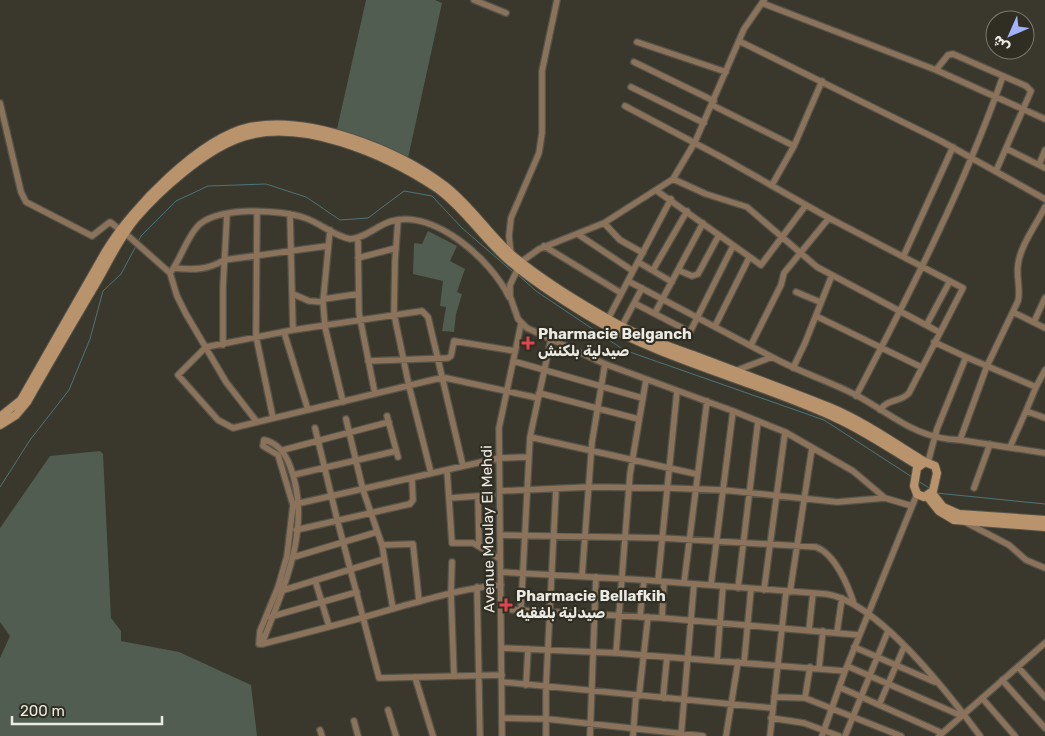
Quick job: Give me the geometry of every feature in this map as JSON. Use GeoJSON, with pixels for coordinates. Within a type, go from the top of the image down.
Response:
{"type":"FeatureCollection","features":[{"type":"Feature","properties":{"kind":"street"},"geometry":{"type":"LineString","coordinates":[[474,0],[506,13]]}},
{"type":"Feature","properties":{"kind":"street"},"geometry":{"type":"LineString","coordinates":[[511,301],[510,285],[516,263],[509,236],[511,218],[539,153],[542,127],[542,71],[557,0]]}},
{"type":"Feature","properties":{"kind":"street"},"geometry":{"type":"LineString","coordinates":[[516,263],[544,246],[604,223],[657,191],[673,179],[695,142],[739,41],[763,2],[936,70],[1045,119]]}},
{"type":"Feature","properties":{"kind":"street"},"geometry":{"type":"LineString","coordinates":[[739,41],[953,147],[1045,199]]}},
{"type":"Feature","properties":{"kind":"street"},"geometry":{"type":"LineString","coordinates":[[637,42],[726,72]]}},
{"type":"Feature","properties":{"kind":"street"},"geometry":{"type":"LineString","coordinates":[[936,70],[948,55],[953,54],[1026,86],[1031,91],[1025,109],[996,171]]}},
{"type":"Feature","properties":{"kind":"street"},"geometry":{"type":"LineString","coordinates":[[634,62],[794,146]]}},
{"type":"Feature","properties":{"kind":"street"},"geometry":{"type":"LineString","coordinates":[[856,396],[923,266],[973,158],[1003,76]]}},
{"type":"Feature","properties":{"kind":"street"},"geometry":{"type":"LineString","coordinates":[[772,185],[794,146],[822,81]]}},
{"type":"Feature","properties":{"kind":"street"},"geometry":{"type":"LineString","coordinates":[[631,87],[704,122]]}},
{"type":"Feature","properties":{"kind":"street"},"geometry":{"type":"LineString","coordinates":[[0,103],[26,202],[92,236],[110,222],[172,271],[213,266],[224,260],[327,246]]}},
{"type":"Feature","properties":{"kind":"street"},"geometry":{"type":"LineString","coordinates":[[626,106],[695,142],[829,218],[904,255],[963,290],[906,396],[886,403],[880,410]]}},
{"type":"Feature","properties":{"kind":"street"},"geometry":{"type":"LineString","coordinates":[[0,416],[21,400],[122,231],[164,183],[197,156],[234,132],[263,125],[286,124],[331,133],[417,172],[457,196],[516,263],[573,307],[622,334],[837,418],[924,464],[933,464],[937,471],[929,495]]}},
{"type":"Feature","properties":{"kind":"street"},"geometry":{"type":"LineString","coordinates":[[904,255],[953,147]]}},
{"type":"Feature","properties":{"kind":"street"},"geometry":{"type":"LineString","coordinates":[[1007,149],[1042,166],[1045,150]]}},
{"type":"Feature","properties":{"kind":"street"},"geometry":{"type":"LineString","coordinates":[[673,179],[706,194],[746,207],[783,236],[817,267],[940,332]]}},
{"type":"Feature","properties":{"kind":"street"},"geometry":{"type":"LineString","coordinates":[[657,191],[749,258],[762,264],[806,205]]}},
{"type":"Feature","properties":{"kind":"street"},"geometry":{"type":"LineString","coordinates":[[608,319],[671,200]]}},
{"type":"Feature","properties":{"kind":"street"},"geometry":{"type":"LineString","coordinates":[[960,440],[987,366],[1020,295],[1019,258],[1045,207]]}},
{"type":"Feature","properties":{"kind":"street"},"geometry":{"type":"LineString","coordinates":[[653,270],[687,211]]}},
{"type":"Feature","properties":{"kind":"street"},"geometry":{"type":"LineString","coordinates":[[257,212],[256,336],[273,418]]}},
{"type":"Feature","properties":{"kind":"street"},"geometry":{"type":"LineString","coordinates":[[257,422],[226,382],[177,296],[172,271],[184,246],[198,225],[212,217],[227,214],[257,212],[290,214],[306,218],[346,239],[358,238],[380,226],[398,220],[428,222],[453,236],[489,268],[506,290],[521,324],[605,364],[785,432],[853,471],[885,498]]}},
{"type":"Feature","properties":{"kind":"street"},"geometry":{"type":"LineString","coordinates":[[223,345],[224,260],[227,214]]}},
{"type":"Feature","properties":{"kind":"street"},"geometry":{"type":"LineString","coordinates":[[290,214],[294,330]]}},
{"type":"Feature","properties":{"kind":"street"},"geometry":{"type":"LineString","coordinates":[[751,345],[781,285],[784,273],[829,218]]}},
{"type":"Feature","properties":{"kind":"street"},"geometry":{"type":"LineString","coordinates":[[398,220],[394,314],[409,386],[431,473]]}},
{"type":"Feature","properties":{"kind":"street"},"geometry":{"type":"LineString","coordinates":[[604,223],[620,240],[643,253]]}},
{"type":"Feature","properties":{"kind":"street"},"geometry":{"type":"LineString","coordinates":[[655,313],[703,223]]}},
{"type":"Feature","properties":{"kind":"street"},"geometry":{"type":"LineString","coordinates":[[330,230],[323,301],[326,326],[343,402]]}},
{"type":"Feature","properties":{"kind":"street"},"geometry":{"type":"LineString","coordinates":[[0,425],[16,415],[27,402],[122,231]]}},
{"type":"Feature","properties":{"kind":"street"},"geometry":{"type":"LineString","coordinates":[[579,234],[633,271]]}},
{"type":"Feature","properties":{"kind":"street"},"geometry":{"type":"LineString","coordinates":[[678,270],[692,276],[698,274],[719,235]]}},
{"type":"Feature","properties":{"kind":"street"},"geometry":{"type":"LineString","coordinates":[[358,238],[360,320],[375,394]]}},
{"type":"Feature","properties":{"kind":"street"},"geometry":{"type":"LineString","coordinates":[[544,246],[621,294]]}},
{"type":"Feature","properties":{"kind":"street"},"geometry":{"type":"LineString","coordinates":[[634,303],[690,332],[733,246]]}},
{"type":"Feature","properties":{"kind":"street"},"geometry":{"type":"LineString","coordinates":[[358,258],[396,248]]}},
{"type":"Feature","properties":{"kind":"street"},"geometry":{"type":"LineString","coordinates":[[715,326],[749,258]]}},
{"type":"Feature","properties":{"kind":"street"},"geometry":{"type":"LineString","coordinates":[[638,262],[672,282]]}},
{"type":"Feature","properties":{"kind":"street"},"geometry":{"type":"LineString","coordinates":[[516,263],[577,301],[622,326],[850,417],[924,464]]}},
{"type":"Feature","properties":{"kind":"street"},"geometry":{"type":"LineString","coordinates":[[793,368],[832,275]]}},
{"type":"Feature","properties":{"kind":"street"},"geometry":{"type":"LineString","coordinates":[[628,281],[793,368],[856,396],[917,432],[936,438],[1045,453]]}},
{"type":"Feature","properties":{"kind":"street"},"geometry":{"type":"LineString","coordinates":[[927,324],[950,281]]}},
{"type":"Feature","properties":{"kind":"street"},"geometry":{"type":"LineString","coordinates":[[622,326],[642,288]]}},
{"type":"Feature","properties":{"kind":"street"},"geometry":{"type":"LineString","coordinates":[[796,292],[820,302]]}},
{"type":"Feature","properties":{"kind":"street"},"geometry":{"type":"LineString","coordinates":[[293,294],[309,301],[323,301],[358,294]]}},
{"type":"Feature","properties":{"kind":"street"},"geometry":{"type":"LineString","coordinates":[[1034,322],[1045,298]]}},
{"type":"Feature","properties":{"kind":"street"},"geometry":{"type":"LineString","coordinates":[[463,466],[441,378],[437,358],[425,313],[420,311],[256,336],[223,345],[206,347],[178,376],[222,424],[233,428],[441,378],[458,379],[597,407],[638,419]]}},
{"type":"Feature","properties":{"kind":"street"},"geometry":{"type":"LineString","coordinates":[[1013,312],[1045,328]]}},
{"type":"Feature","properties":{"kind":"street"},"geometry":{"type":"LineString","coordinates":[[816,316],[920,367]]}},
{"type":"Feature","properties":{"kind":"street","name":"Avenue Moulay El Mehdi"},"geometry":{"type":"LineString","coordinates":[[502,736],[499,428],[521,324]]}},
{"type":"Feature","properties":{"kind":"street"},"geometry":{"type":"LineString","coordinates":[[284,332],[308,410]]}},
{"type":"Feature","properties":{"kind":"street"},"geometry":{"type":"LineString","coordinates":[[520,609],[530,437],[551,339]]}},
{"type":"Feature","properties":{"kind":"street"},"geometry":{"type":"LineString","coordinates":[[368,361],[450,357],[454,342],[515,351]]}},
{"type":"Feature","properties":{"kind":"street"},"geometry":{"type":"LineString","coordinates":[[934,342],[1036,387]]}},
{"type":"Feature","properties":{"kind":"street"},"geometry":{"type":"LineString","coordinates":[[734,371],[772,357]]}},
{"type":"Feature","properties":{"kind":"street"},"geometry":{"type":"LineString","coordinates":[[823,733],[854,647],[917,494],[914,486],[936,438],[966,357]]}},
{"type":"Feature","properties":{"kind":"street"},"geometry":{"type":"LineString","coordinates":[[513,361],[642,398]]}},
{"type":"Feature","properties":{"kind":"street"},"geometry":{"type":"LineString","coordinates":[[582,576],[591,451],[605,364]]}},
{"type":"Feature","properties":{"kind":"street"},"geometry":{"type":"LineString","coordinates":[[1010,447],[1045,370]]}},
{"type":"Feature","properties":{"kind":"street"},"geometry":{"type":"LineString","coordinates":[[616,653],[628,488],[646,380]]}},
{"type":"Feature","properties":{"kind":"street"},"geometry":{"type":"LineString","coordinates":[[662,618],[662,538],[677,390]]}},
{"type":"Feature","properties":{"kind":"street"},"geometry":{"type":"LineString","coordinates":[[684,583],[694,489],[707,401]]}},
{"type":"Feature","properties":{"kind":"street"},"geometry":{"type":"LineString","coordinates":[[711,585],[733,411]]}},
{"type":"Feature","properties":{"kind":"street"},"geometry":{"type":"LineString","coordinates":[[1026,411],[1045,418]]}},
{"type":"Feature","properties":{"kind":"street"},"geometry":{"type":"LineString","coordinates":[[346,419],[369,512],[382,546],[393,609]]}},
{"type":"Feature","properties":{"kind":"street"},"geometry":{"type":"LineString","coordinates":[[283,450],[388,419],[397,454],[356,460],[293,475]]}},
{"type":"Feature","properties":{"kind":"street"},"geometry":{"type":"LineString","coordinates":[[738,588],[758,421]]}},
{"type":"Feature","properties":{"kind":"street"},"geometry":{"type":"LineString","coordinates":[[315,428],[379,678],[502,675]]}},
{"type":"Feature","properties":{"kind":"street"},"geometry":{"type":"LineString","coordinates":[[764,590],[775,495],[785,432]]}},
{"type":"Feature","properties":{"kind":"street"},"geometry":{"type":"LineString","coordinates":[[530,437],[696,474]]}},
{"type":"Feature","properties":{"kind":"street"},"geometry":{"type":"LineString","coordinates":[[269,617],[284,590],[294,556],[296,504],[293,475],[283,450],[267,440],[263,441],[263,446],[279,457],[296,504]]}},
{"type":"Feature","properties":{"kind":"street"},"geometry":{"type":"LineString","coordinates":[[974,488],[990,444]]}},
{"type":"Feature","properties":{"kind":"street"},"geometry":{"type":"LineString","coordinates":[[770,736],[782,628],[812,448]]}},
{"type":"Feature","properties":{"kind":"street"},"geometry":{"type":"LineString","coordinates":[[296,504],[499,458],[529,457]]}},
{"type":"Feature","properties":{"kind":"street"},"geometry":{"type":"LineString","coordinates":[[447,470],[452,543],[473,543],[500,560]]}},
{"type":"Feature","properties":{"kind":"street"},"geometry":{"type":"LineString","coordinates":[[295,530],[410,504],[413,500],[412,479]]}},
{"type":"Feature","properties":{"kind":"street"},"geometry":{"type":"LineString","coordinates":[[500,491],[589,487],[723,490],[836,502],[885,498],[912,506]]}},
{"type":"Feature","properties":{"kind":"street"},"geometry":{"type":"LineString","coordinates":[[546,736],[547,649],[556,488]]}},
{"type":"Feature","properties":{"kind":"street"},"geometry":{"type":"LineString","coordinates":[[917,494],[929,495],[944,507],[959,514],[1045,520]]}},
{"type":"Feature","properties":{"kind":"street"},"geometry":{"type":"LineString","coordinates":[[929,495],[946,516],[963,521],[1009,545],[1026,560],[1045,568]]}},
{"type":"Feature","properties":{"kind":"street"},"geometry":{"type":"LineString","coordinates":[[478,496],[479,546]]}},
{"type":"Feature","properties":{"kind":"street"},"geometry":{"type":"LineString","coordinates":[[450,498],[492,496]]}},
{"type":"Feature","properties":{"kind":"street"},"geometry":{"type":"LineString","coordinates":[[963,521],[1045,527]]}},
{"type":"Feature","properties":{"kind":"street"},"geometry":{"type":"LineString","coordinates":[[295,530],[261,644],[450,593],[477,587],[501,585]]}},
{"type":"Feature","properties":{"kind":"street"},"geometry":{"type":"LineString","coordinates":[[294,556],[377,532]]}},
{"type":"Feature","properties":{"kind":"street"},"geometry":{"type":"LineString","coordinates":[[500,535],[689,539],[816,547],[824,552],[848,586],[854,604]]}},
{"type":"Feature","properties":{"kind":"street"},"geometry":{"type":"LineString","coordinates":[[382,546],[413,544],[419,601]]}},
{"type":"Feature","properties":{"kind":"street"},"geometry":{"type":"LineString","coordinates":[[284,590],[384,559]]}},
{"type":"Feature","properties":{"kind":"street"},"geometry":{"type":"LineString","coordinates":[[452,562],[450,593],[454,676]]}},
{"type":"Feature","properties":{"kind":"street"},"geometry":{"type":"LineString","coordinates":[[501,572],[711,585],[842,598],[868,613],[904,647],[980,736]]}},
{"type":"Feature","properties":{"kind":"street"},"geometry":{"type":"LineString","coordinates":[[590,736],[591,652],[596,577]]}},
{"type":"Feature","properties":{"kind":"street"},"geometry":{"type":"LineString","coordinates":[[315,580],[329,626]]}},
{"type":"Feature","properties":{"kind":"street"},"geometry":{"type":"LineString","coordinates":[[640,617],[644,580]]}},
{"type":"Feature","properties":{"kind":"street"},"geometry":{"type":"LineString","coordinates":[[682,735],[694,584]]}},
{"type":"Feature","properties":{"kind":"street"},"geometry":{"type":"LineString","coordinates":[[716,660],[723,586]]}},
{"type":"Feature","properties":{"kind":"street"},"geometry":{"type":"LineString","coordinates":[[477,587],[480,736]]}},
{"type":"Feature","properties":{"kind":"street"},"geometry":{"type":"LineString","coordinates":[[726,736],[748,625],[751,589]]}},
{"type":"Feature","properties":{"kind":"street"},"geometry":{"type":"LineString","coordinates":[[269,617],[357,592]]}},
{"type":"Feature","properties":{"kind":"street"},"geometry":{"type":"LineString","coordinates":[[809,630],[813,594]]}},
{"type":"Feature","properties":{"kind":"street"},"geometry":{"type":"LineString","coordinates":[[837,632],[842,598]]}},
{"type":"Feature","properties":{"kind":"street"},"geometry":{"type":"LineString","coordinates":[[501,609],[720,622],[859,635]]}},
{"type":"Feature","properties":{"kind":"street"},"geometry":{"type":"LineString","coordinates":[[633,736],[648,617]]}},
{"type":"Feature","properties":{"kind":"street"},"geometry":{"type":"LineString","coordinates":[[819,668],[823,631]]}},
{"type":"Feature","properties":{"kind":"street"},"geometry":{"type":"LineString","coordinates":[[845,736],[888,632]]}},
{"type":"Feature","properties":{"kind":"street"},"geometry":{"type":"LineString","coordinates":[[839,687],[941,734],[1045,643]]}},
{"type":"Feature","properties":{"kind":"street"},"geometry":{"type":"LineString","coordinates":[[854,647],[936,683]]}},
{"type":"Feature","properties":{"kind":"street"},"geometry":{"type":"LineString","coordinates":[[880,705],[904,647]]}},
{"type":"Feature","properties":{"kind":"street"},"geometry":{"type":"LineString","coordinates":[[502,648],[616,653],[819,668],[846,668],[963,715]]}},
{"type":"Feature","properties":{"kind":"street"},"geometry":{"type":"LineString","coordinates":[[526,684],[528,649]]}},
{"type":"Feature","properties":{"kind":"street"},"geometry":{"type":"LineString","coordinates":[[663,698],[667,657]]}},
{"type":"Feature","properties":{"kind":"street"},"geometry":{"type":"LineString","coordinates":[[805,698],[810,667]]}},
{"type":"Feature","properties":{"kind":"street"},"geometry":{"type":"LineString","coordinates":[[1018,667],[1045,697]]}},
{"type":"Feature","properties":{"kind":"street"},"geometry":{"type":"LineString","coordinates":[[415,677],[433,736]]}},
{"type":"Feature","properties":{"kind":"street"},"geometry":{"type":"LineString","coordinates":[[1002,680],[1045,728]]}},
{"type":"Feature","properties":{"kind":"street"},"geometry":{"type":"LineString","coordinates":[[502,682],[772,708]]}},
{"type":"Feature","properties":{"kind":"street"},"geometry":{"type":"LineString","coordinates":[[774,697],[805,698],[901,736]]}},
{"type":"Feature","properties":{"kind":"street"},"geometry":{"type":"LineString","coordinates":[[982,698],[1015,736]]}},
{"type":"Feature","properties":{"kind":"street"},"geometry":{"type":"LineString","coordinates":[[388,710],[396,736]]}},
{"type":"Feature","properties":{"kind":"street"},"geometry":{"type":"LineString","coordinates":[[502,718],[546,719],[703,736]]}},
{"type":"Feature","properties":{"kind":"street"},"geometry":{"type":"LineString","coordinates":[[771,718],[793,720],[823,733],[838,736]]}},
{"type":"Feature","properties":{"kind":"street"},"geometry":{"type":"LineString","coordinates":[[354,721],[358,736]]}},
{"type":"Feature","properties":{"kind":"green space"},"geometry":{"type":"Polygon","coordinates":[[[366,0],[435,0],[442,3],[408,158],[373,142],[337,129],[366,0]]]}},
{"type":"Feature","properties":{"kind":"green space"},"geometry":{"type":"Polygon","coordinates":[[[428,231],[457,246],[450,261],[465,269],[457,292],[462,294],[456,314],[454,332],[442,331],[446,307],[440,306],[443,281],[413,274],[414,243],[422,244],[428,231]]]}},
{"type":"Feature","properties":{"kind":"green space"},"geometry":{"type":"Polygon","coordinates":[[[100,451],[103,454],[111,618],[121,631],[121,641],[179,652],[251,685],[257,736],[0,736],[0,658],[10,636],[0,622],[0,528],[50,456],[100,451]]]}},
{"type":"Feature","properties":{"kind":"waterway"},"geometry":{"type":"LineString","coordinates":[[138,242],[141,236],[176,201],[208,186],[266,184],[306,197],[340,220],[368,218],[404,191],[432,196],[462,228],[513,272]]}},
{"type":"Feature","properties":{"kind":"waterway"},"geometry":{"type":"LineString","coordinates":[[0,487],[30,440],[69,390],[90,339],[103,291],[121,274],[136,246]]}},
{"type":"Feature","properties":{"kind":"waterway"},"geometry":{"type":"LineString","coordinates":[[517,274],[536,291],[624,350],[824,420],[912,477]]}},
{"type":"Feature","properties":{"kind":"waterway"},"geometry":{"type":"LineString","coordinates":[[918,481],[931,489]]}},
{"type":"Feature","properties":{"kind":"waterway"},"geometry":{"type":"LineString","coordinates":[[936,493],[1045,504]]}},
{"type":"Feature","properties":{"kind":"place","name":"Pharmacie Belganch صيدلية بلكنش"},"geometry":{"type":"Point","coordinates":[528,343]}},
{"type":"Feature","properties":{"kind":"place","name":"Pharmacie Bellafkih صيدلية بلفقيه"},"geometry":{"type":"Point","coordinates":[506,605]}}]}
